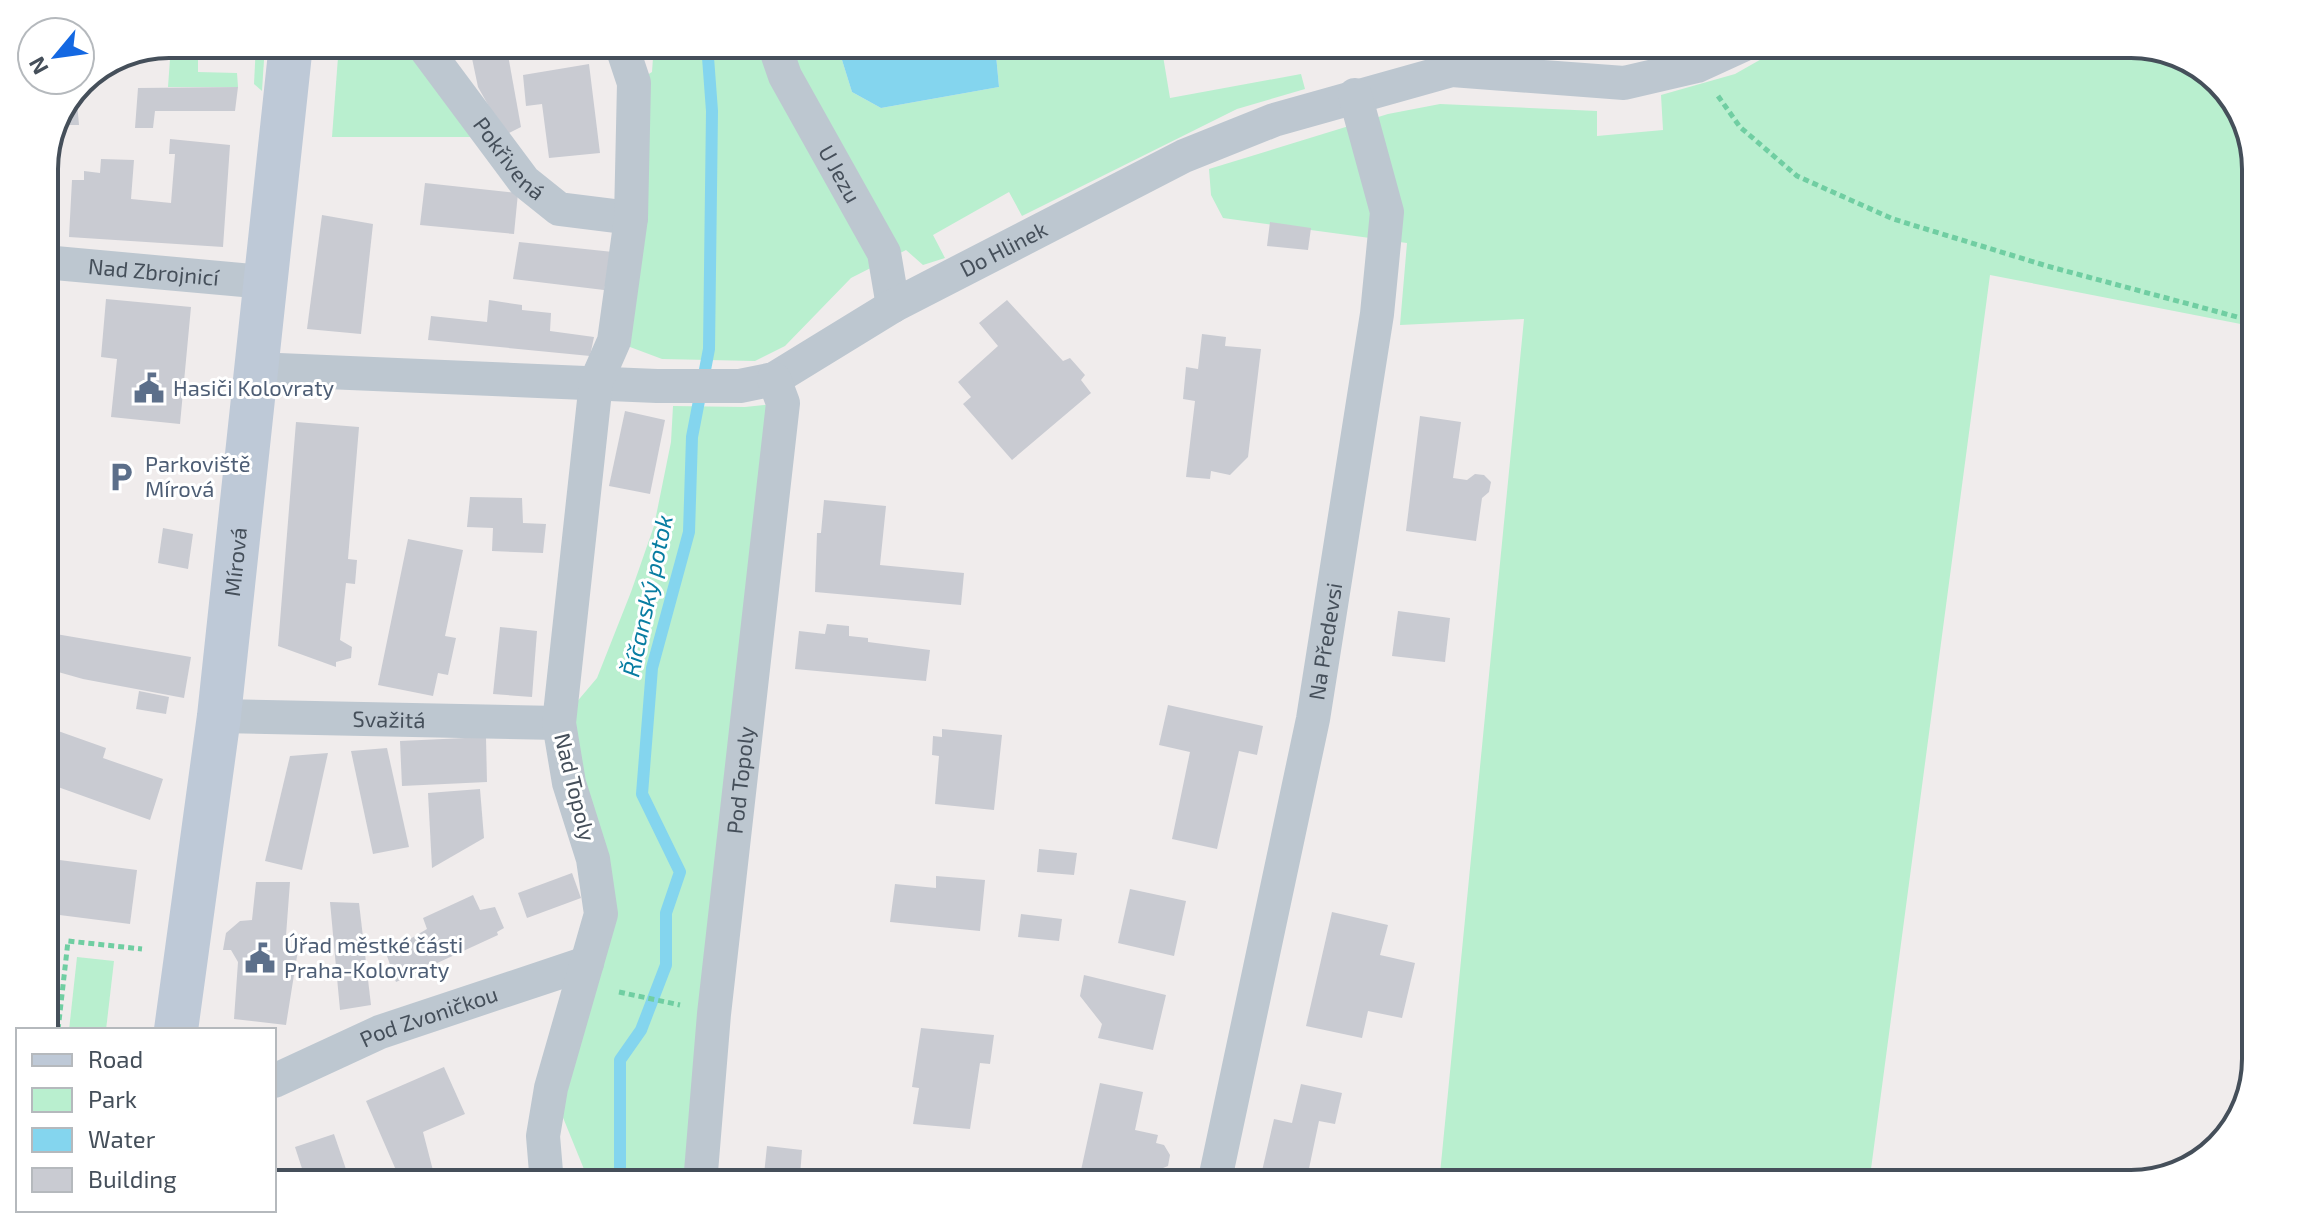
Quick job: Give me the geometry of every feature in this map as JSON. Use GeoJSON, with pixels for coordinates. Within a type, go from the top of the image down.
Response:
{"type":"FeatureCollection","features":[{"type":"Feature","properties":{"kind":"street","name":"Mírová"},"geometry":{"type":"LineString","coordinates":[[176,1028],[219,716],[289,58]]}},
{"type":"Feature","properties":{"kind":"street","name":"Pokřivená"},"geometry":{"type":"LineString","coordinates":[[432,58],[524,181],[559,209],[631,218]]}},
{"type":"Feature","properties":{"kind":"street"},"geometry":{"type":"LineString","coordinates":[[596,382],[614,341],[631,218],[634,83],[626,58]]}},
{"type":"Feature","properties":{"kind":"street","name":"U Jezu"},"geometry":{"type":"LineString","coordinates":[[779,58],[785,76],[884,253],[893,306]]}},
{"type":"Feature","properties":{"kind":"street","name":"Do Hlinek"},"geometry":{"type":"LineString","coordinates":[[255,369],[657,386],[740,386],[774,379],[893,306],[1184,156],[1274,120],[1355,95],[1448,58]]}},
{"type":"Feature","properties":{"kind":"street","name":"Do Hlinek"},"geometry":{"type":"LineString","coordinates":[[1457,58],[1624,83],[1697,66],[1714,58]]}},
{"type":"Feature","properties":{"kind":"street","name":"Na Předevsi"},"geometry":{"type":"LineString","coordinates":[[1217,1170],[1313,719],[1377,314],[1387,212],[1355,95]]}},
{"type":"Feature","properties":{"kind":"street","name":"Nad Zbrojnicí"},"geometry":{"type":"LineString","coordinates":[[58,263],[264,282]]}},
{"type":"Feature","properties":{"kind":"street","name":"Pod Topoly"},"geometry":{"type":"LineString","coordinates":[[701,1170],[714,1014],[783,403],[774,379]]}},
{"type":"Feature","properties":{"kind":"street","name":"Nad Topoly"},"geometry":{"type":"LineString","coordinates":[[546,1170],[543,1136],[551,1088],[597,976],[601,914],[593,859],[569,783],[559,723],[596,382]]}},
{"type":"Feature","properties":{"kind":"street","name":"Svažitá"},"geometry":{"type":"LineString","coordinates":[[219,716],[540,720],[559,723]]}},
{"type":"Feature","properties":{"kind":"street","name":"Pod Zvoničkou"},"geometry":{"type":"LineString","coordinates":[[276,1080],[380,1032],[597,976]]}},
{"type":"Feature","properties":{"kind":"path"},"geometry":{"type":"LineString","coordinates":[[1697,66],[1740,127],[1797,176],[1893,219],[2047,266],[2242,318]]}},
{"type":"Feature","properties":{"kind":"path"},"geometry":{"type":"LineString","coordinates":[[58,1028],[68,941],[142,949]]}},
{"type":"Feature","properties":{"kind":"path"},"geometry":{"type":"LineString","coordinates":[[597,976],[675,1004]]}},
{"type":"Feature","properties":{"kind":"green space"},"geometry":{"type":"Polygon","coordinates":[[[170,58],[198,58],[198,72],[237,73],[238,87],[168,87],[170,58]]]}},
{"type":"Feature","properties":{"kind":"green space"},"geometry":{"type":"Polygon","coordinates":[[[255,58],[264,58],[262,91],[254,84],[255,58]]]}},
{"type":"Feature","properties":{"kind":"green space"},"geometry":{"type":"Polygon","coordinates":[[[338,58],[414,58],[473,137],[332,137],[338,58]]]}},
{"type":"Feature","properties":{"kind":"green space"},"geometry":{"type":"Polygon","coordinates":[[[653,58],[841,58],[852,92],[881,108],[999,87],[996,58],[1163,58],[1170,98],[1301,74],[1305,89],[1237,109],[1022,216],[1009,192],[933,235],[945,258],[923,265],[906,250],[851,278],[785,346],[755,361],[662,359],[614,341],[634,83],[652,72],[653,58]]]}},
{"type":"Feature","properties":{"kind":"green space"},"geometry":{"type":"Polygon","coordinates":[[[1763,58],[2131,58],[2160,62],[2180,69],[2204,86],[2223,107],[2231,120],[2240,148],[2242,324],[1990,275],[1871,1170],[1440,1170],[1524,319],[1400,325],[1407,243],[1223,218],[1211,195],[1209,169],[1388,114],[1440,104],[1597,111],[1597,136],[1663,130],[1661,95],[1735,74],[1763,58]]]}},
{"type":"Feature","properties":{"kind":"green space"},"geometry":{"type":"Polygon","coordinates":[[[783,403],[701,1170],[584,1170],[551,1088],[601,914],[559,723],[597,678],[631,592],[654,526],[671,442],[673,406],[745,407],[783,403]]]}},
{"type":"Feature","properties":{"kind":"green space"},"geometry":{"type":"Polygon","coordinates":[[[77,957],[114,961],[106,1028],[69,1028],[77,957]]]}},
{"type":"Feature","properties":{"kind":"water"},"geometry":{"type":"Polygon","coordinates":[[[841,58],[996,58],[999,87],[881,108],[852,92],[841,58]]]}},
{"type":"Feature","properties":{"kind":"building"},"geometry":{"type":"Polygon","coordinates":[[[472,58],[509,58],[521,127],[505,135],[478,87],[472,58]]]}},
{"type":"Feature","properties":{"kind":"building"},"geometry":{"type":"Polygon","coordinates":[[[589,64],[600,153],[549,158],[542,104],[526,106],[523,75],[589,64]]]}},
{"type":"Feature","properties":{"kind":"building"},"geometry":{"type":"Polygon","coordinates":[[[238,87],[235,111],[155,111],[153,128],[135,128],[138,88],[238,87]]]}},
{"type":"Feature","properties":{"kind":"building"},"geometry":{"type":"Polygon","coordinates":[[[77,107],[79,125],[67,125],[77,107]]]}},
{"type":"Feature","properties":{"kind":"building"},"geometry":{"type":"Polygon","coordinates":[[[170,139],[230,145],[223,247],[69,237],[72,180],[84,180],[84,171],[100,173],[101,159],[134,160],[131,199],[171,203],[175,154],[169,154],[170,139]]]}},
{"type":"Feature","properties":{"kind":"building"},"geometry":{"type":"Polygon","coordinates":[[[425,183],[518,193],[514,234],[420,225],[425,183]]]}},
{"type":"Feature","properties":{"kind":"building"},"geometry":{"type":"Polygon","coordinates":[[[322,215],[373,224],[361,334],[307,329],[322,215]]]}},
{"type":"Feature","properties":{"kind":"building"},"geometry":{"type":"Polygon","coordinates":[[[1270,222],[1311,228],[1308,250],[1267,246],[1270,222]]]}},
{"type":"Feature","properties":{"kind":"building"},"geometry":{"type":"Polygon","coordinates":[[[519,242],[613,252],[604,290],[513,279],[519,242]]]}},
{"type":"Feature","properties":{"kind":"building","name":"Hasiči Kolovraty"},"geometry":{"type":"Polygon","coordinates":[[[106,299],[191,307],[180,424],[111,417],[117,359],[101,357],[106,299]]]}},
{"type":"Feature","properties":{"kind":"building"},"geometry":{"type":"Polygon","coordinates":[[[489,300],[522,305],[522,310],[551,313],[550,331],[594,337],[590,356],[428,340],[431,316],[487,322],[489,300]]]}},
{"type":"Feature","properties":{"kind":"building"},"geometry":{"type":"Polygon","coordinates":[[[1007,300],[1063,361],[1070,358],[1085,375],[1081,380],[1091,393],[1012,460],[963,404],[971,397],[958,382],[998,346],[979,323],[1007,300]]]}},
{"type":"Feature","properties":{"kind":"building"},"geometry":{"type":"Polygon","coordinates":[[[1202,334],[1226,337],[1225,346],[1261,349],[1248,457],[1230,475],[1211,471],[1210,479],[1186,477],[1195,401],[1183,399],[1186,367],[1198,369],[1202,334]]]}},
{"type":"Feature","properties":{"kind":"building"},"geometry":{"type":"Polygon","coordinates":[[[625,411],[665,420],[650,494],[609,486],[625,411]]]}},
{"type":"Feature","properties":{"kind":"building"},"geometry":{"type":"Polygon","coordinates":[[[1420,416],[1461,422],[1453,478],[1467,480],[1475,474],[1484,475],[1491,482],[1489,492],[1482,498],[1476,541],[1406,531],[1420,416]]]}},
{"type":"Feature","properties":{"kind":"building"},"geometry":{"type":"Polygon","coordinates":[[[296,422],[359,427],[348,559],[357,560],[355,584],[346,583],[340,640],[352,647],[351,658],[336,662],[336,667],[278,646],[296,422]]]}},
{"type":"Feature","properties":{"kind":"building"},"geometry":{"type":"Polygon","coordinates":[[[470,497],[522,498],[523,523],[546,524],[543,553],[492,551],[493,528],[467,527],[470,497]]]}},
{"type":"Feature","properties":{"kind":"building"},"geometry":{"type":"Polygon","coordinates":[[[824,500],[886,506],[880,565],[964,573],[961,605],[815,592],[817,533],[821,533],[824,500]]]}},
{"type":"Feature","properties":{"kind":"building"},"geometry":{"type":"Polygon","coordinates":[[[163,528],[193,534],[188,569],[158,563],[163,528]]]}},
{"type":"Feature","properties":{"kind":"building"},"geometry":{"type":"Polygon","coordinates":[[[408,539],[463,550],[445,636],[456,638],[448,675],[438,673],[433,696],[378,685],[408,539]]]}},
{"type":"Feature","properties":{"kind":"building"},"geometry":{"type":"Polygon","coordinates":[[[1398,611],[1450,618],[1445,662],[1392,656],[1398,611]]]}},
{"type":"Feature","properties":{"kind":"building"},"geometry":{"type":"Polygon","coordinates":[[[827,624],[849,626],[849,636],[868,638],[868,642],[930,650],[926,681],[795,669],[799,631],[825,634],[827,624]]]}},
{"type":"Feature","properties":{"kind":"building"},"geometry":{"type":"Polygon","coordinates":[[[500,627],[537,631],[532,697],[493,694],[500,627]]]}},
{"type":"Feature","properties":{"kind":"building"},"geometry":{"type":"Polygon","coordinates":[[[58,634],[191,657],[184,698],[58,672],[58,634]]]}},
{"type":"Feature","properties":{"kind":"building"},"geometry":{"type":"Polygon","coordinates":[[[139,691],[169,697],[166,714],[136,709],[139,691]]]}},
{"type":"Feature","properties":{"kind":"building"},"geometry":{"type":"Polygon","coordinates":[[[1168,705],[1263,726],[1257,755],[1239,751],[1217,849],[1172,839],[1190,752],[1159,745],[1168,705]]]}},
{"type":"Feature","properties":{"kind":"building"},"geometry":{"type":"Polygon","coordinates":[[[942,729],[1002,735],[994,810],[935,804],[939,756],[932,755],[933,736],[942,737],[942,729]]]}},
{"type":"Feature","properties":{"kind":"building"},"geometry":{"type":"Polygon","coordinates":[[[58,731],[106,748],[103,758],[163,779],[150,820],[58,787],[58,731]]]}},
{"type":"Feature","properties":{"kind":"building"},"geometry":{"type":"Polygon","coordinates":[[[486,737],[487,782],[402,786],[400,741],[486,737]]]}},
{"type":"Feature","properties":{"kind":"building"},"geometry":{"type":"Polygon","coordinates":[[[387,748],[409,847],[373,854],[351,751],[387,748]]]}},
{"type":"Feature","properties":{"kind":"building"},"geometry":{"type":"Polygon","coordinates":[[[328,753],[302,870],[265,861],[290,756],[328,753]]]}},
{"type":"Feature","properties":{"kind":"building"},"geometry":{"type":"Polygon","coordinates":[[[480,789],[484,838],[432,868],[428,793],[480,789]]]}},
{"type":"Feature","properties":{"kind":"building"},"geometry":{"type":"Polygon","coordinates":[[[1039,849],[1077,853],[1074,875],[1037,872],[1039,849]]]}},
{"type":"Feature","properties":{"kind":"building"},"geometry":{"type":"Polygon","coordinates":[[[58,860],[137,870],[130,924],[58,915],[58,860]]]}},
{"type":"Feature","properties":{"kind":"building"},"geometry":{"type":"Polygon","coordinates":[[[572,873],[581,898],[527,918],[518,893],[572,873]]]}},
{"type":"Feature","properties":{"kind":"building"},"geometry":{"type":"Polygon","coordinates":[[[936,876],[985,880],[980,931],[890,922],[895,884],[936,888],[936,876]]]}},
{"type":"Feature","properties":{"kind":"building"},"geometry":{"type":"Polygon","coordinates":[[[256,882],[290,882],[285,949],[298,950],[286,1025],[234,1019],[238,962],[231,950],[223,950],[226,933],[240,921],[252,920],[256,882]]]}},
{"type":"Feature","properties":{"kind":"building"},"geometry":{"type":"Polygon","coordinates":[[[1130,889],[1186,901],[1174,956],[1118,943],[1130,889]]]}},
{"type":"Feature","properties":{"kind":"building"},"geometry":{"type":"Polygon","coordinates":[[[473,895],[480,910],[495,907],[504,928],[497,932],[498,935],[396,982],[386,953],[427,929],[423,918],[473,895]]]}},
{"type":"Feature","properties":{"kind":"building"},"geometry":{"type":"Polygon","coordinates":[[[330,902],[359,903],[371,1005],[340,1010],[330,902]]]}},
{"type":"Feature","properties":{"kind":"building"},"geometry":{"type":"Polygon","coordinates":[[[1332,912],[1388,925],[1380,955],[1415,963],[1402,1018],[1368,1011],[1362,1038],[1306,1026],[1332,912]]]}},
{"type":"Feature","properties":{"kind":"building"},"geometry":{"type":"Polygon","coordinates":[[[1021,914],[1062,919],[1059,941],[1018,937],[1021,914]]]}},
{"type":"Feature","properties":{"kind":"building"},"geometry":{"type":"Polygon","coordinates":[[[1084,975],[1166,995],[1153,1050],[1098,1038],[1102,1024],[1080,996],[1084,975]]]}},
{"type":"Feature","properties":{"kind":"building"},"geometry":{"type":"Polygon","coordinates":[[[921,1028],[994,1035],[990,1064],[980,1063],[970,1129],[913,1124],[919,1088],[912,1087],[921,1028]]]}},
{"type":"Feature","properties":{"kind":"building"},"geometry":{"type":"Polygon","coordinates":[[[444,1067],[465,1114],[423,1132],[433,1170],[396,1170],[366,1101],[444,1067]]]}},
{"type":"Feature","properties":{"kind":"building"},"geometry":{"type":"Polygon","coordinates":[[[1100,1083],[1143,1092],[1135,1130],[1158,1135],[1156,1143],[1164,1145],[1170,1155],[1168,1166],[1158,1170],[1081,1170],[1100,1083]]]}},
{"type":"Feature","properties":{"kind":"building"},"geometry":{"type":"Polygon","coordinates":[[[1301,1084],[1342,1093],[1335,1124],[1319,1121],[1309,1170],[1262,1170],[1274,1119],[1292,1123],[1301,1084]]]}},
{"type":"Feature","properties":{"kind":"building"},"geometry":{"type":"Polygon","coordinates":[[[334,1134],[346,1170],[302,1170],[295,1147],[334,1134]]]}},
{"type":"Feature","properties":{"kind":"building"},"geometry":{"type":"Polygon","coordinates":[[[767,1146],[802,1150],[800,1170],[764,1170],[767,1146]]]}},
{"type":"Feature","properties":{"kind":"waterway","name":"Říčanský potok"},"geometry":{"type":"LineString","coordinates":[[620,1170],[620,1060],[641,1030],[666,965],[666,913],[680,872],[642,794],[652,668],[689,532],[692,437],[709,349],[712,111],[708,58]]}},
{"type":"Feature","properties":{"kind":"place","name":"Hasiči Kolovraty"},"geometry":{"type":"Point","coordinates":[149,388]}},
{"type":"Feature","properties":{"kind":"place","name":"Parkoviště Mírová"},"geometry":{"type":"Point","coordinates":[121,477]}},
{"type":"Feature","properties":{"kind":"place","name":"Úřad městké části Praha-Kolovraty"},"geometry":{"type":"Point","coordinates":[260,958]}}]}
